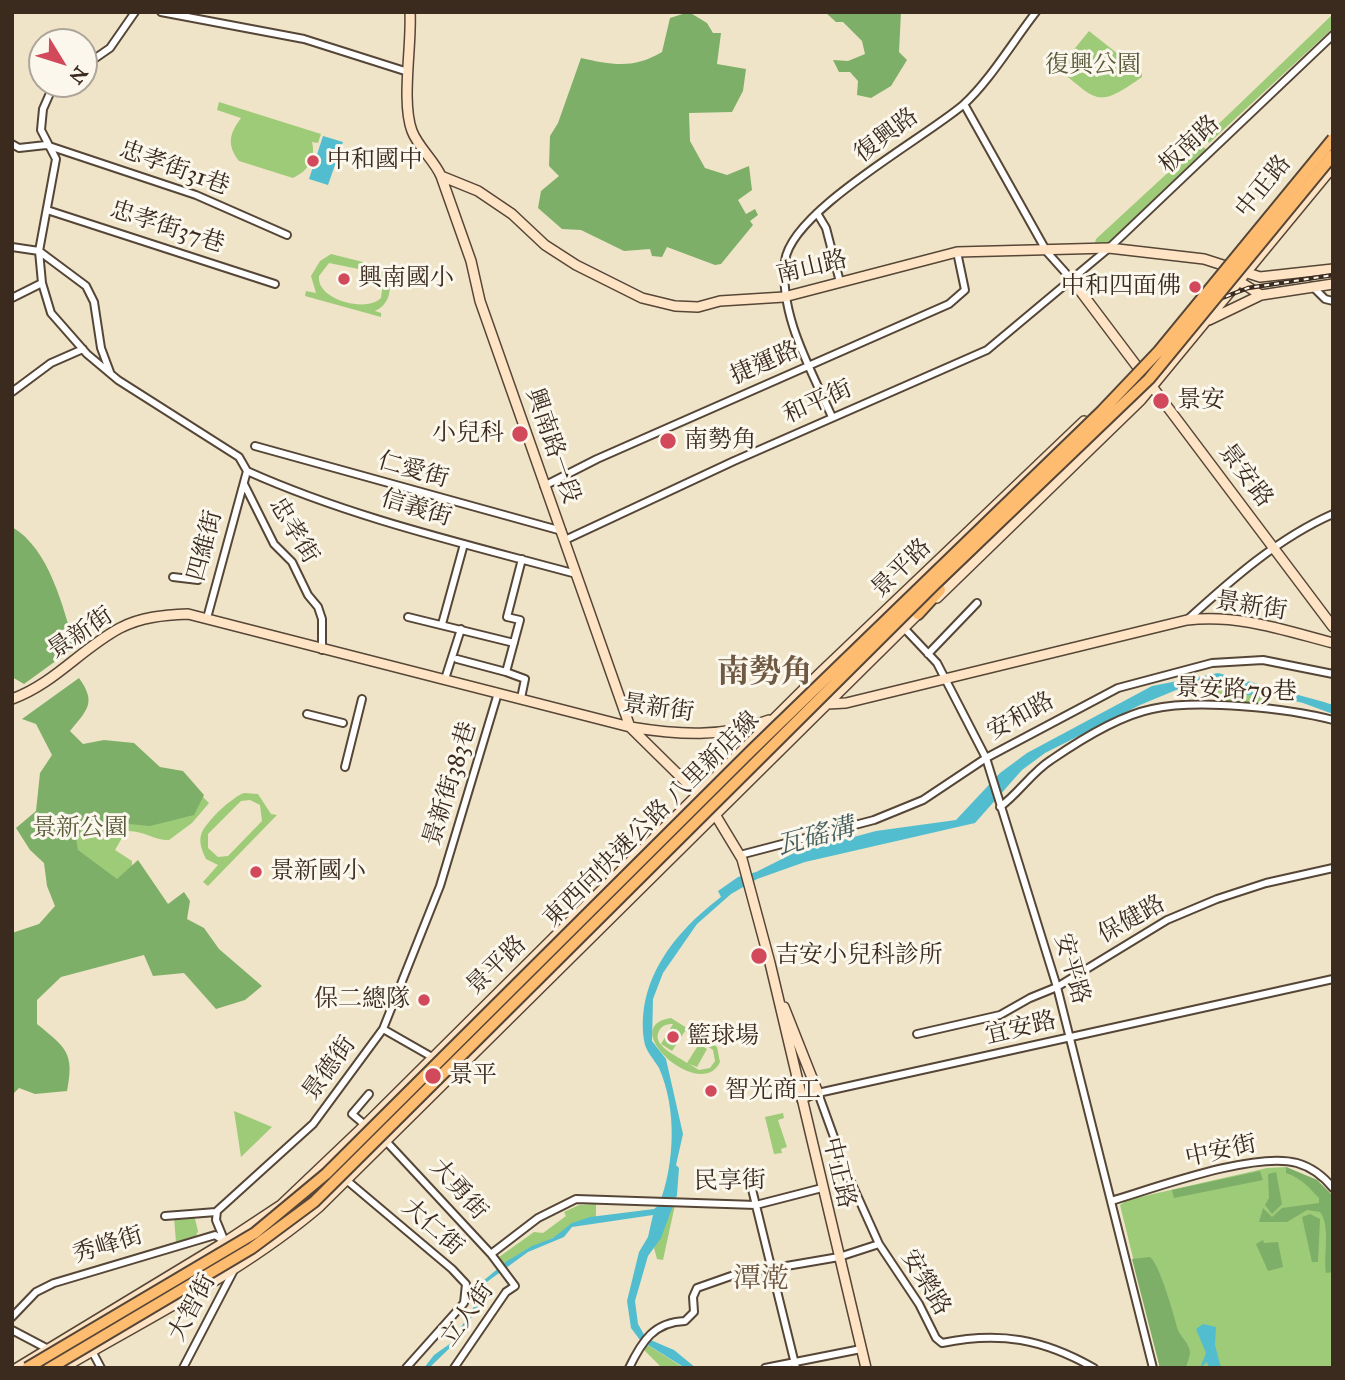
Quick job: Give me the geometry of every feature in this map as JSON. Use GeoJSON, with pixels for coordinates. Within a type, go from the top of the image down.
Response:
{"type":"FeatureCollection","features":[{"type":"Feature","properties":{"kind":"highway","name":"東西向快速公路 八里新店線"},"geometry":{"type":"LineString","coordinates":[[27,1368],[255,1233],[326,1174],[752,750],[1102,411],[1159,351],[1333,139]]}},
{"type":"Feature","properties":{"kind":"highway","name":"東西向快速公路 八里新店線"},"geometry":{"type":"LineString","coordinates":[[50,1368],[252,1248],[314,1202],[936,584],[1151,382],[1333,155]]}},
{"type":"Feature","properties":{"kind":"highway"},"geometry":{"type":"LineString","coordinates":[[918,614],[1138,398],[1151,382]]}},
{"type":"Feature","properties":{"kind":"main road","name":"興南路一段"},"geometry":{"type":"LineString","coordinates":[[411,12],[408,72],[412,133],[436,164],[441,176],[544,486],[564,535],[630,727]]}},
{"type":"Feature","properties":{"kind":"main road","name":"中正路"},"geometry":{"type":"LineString","coordinates":[[1216,308],[1229,270],[1333,132]]}},
{"type":"Feature","properties":{"kind":"main road","name":"中正路"},"geometry":{"type":"LineString","coordinates":[[1229,270],[1333,147]]}},
{"type":"Feature","properties":{"kind":"main road","name":"中正路"},"geometry":{"type":"LineString","coordinates":[[1247,274],[1333,166]]}},
{"type":"Feature","properties":{"kind":"main road","name":"南山路"},"geometry":{"type":"LineString","coordinates":[[441,176],[478,191],[512,214],[545,245],[642,298],[698,307],[720,301],[784,296],[957,252],[1047,252],[1109,247],[1204,259],[1229,270]]}},
{"type":"Feature","properties":{"kind":"main road"},"geometry":{"type":"LineString","coordinates":[[1229,270],[1278,276],[1333,269]]}},
{"type":"Feature","properties":{"kind":"main road"},"geometry":{"type":"LineString","coordinates":[[1229,270],[1240,282],[1261,295]]}},
{"type":"Feature","properties":{"kind":"main road","name":"景平路"},"geometry":{"type":"LineString","coordinates":[[17,1368],[281,1205],[367,1124],[775,718],[1138,369],[1205,291],[1229,270]]}},
{"type":"Feature","properties":{"kind":"main road","name":"景平路"},"geometry":{"type":"LineString","coordinates":[[65,1367],[236,1266],[297,1225],[346,1182],[918,614],[1088,454],[1247,274]]}},
{"type":"Feature","properties":{"kind":"main road","name":"景安路"},"geometry":{"type":"LineString","coordinates":[[1072,279],[1333,626]]}},
{"type":"Feature","properties":{"kind":"main road"},"geometry":{"type":"LineString","coordinates":[[1202,324],[1261,295],[1330,284]]}},
{"type":"Feature","properties":{"kind":"main road","name":"景平路"},"geometry":{"type":"LineString","coordinates":[[904,628],[920,592],[1133,392],[1151,382]]}},
{"type":"Feature","properties":{"kind":"main road","name":"景新街"},"geometry":{"type":"LineString","coordinates":[[12,699],[37,688],[106,637],[135,622],[174,614],[207,618],[630,727],[674,733],[717,734],[744,729],[827,704],[846,703],[1187,620],[1227,617],[1333,643]]}},
{"type":"Feature","properties":{"kind":"main road"},"geometry":{"type":"LineString","coordinates":[[630,727],[699,793],[716,814],[741,857]]}},
{"type":"Feature","properties":{"kind":"main road","name":"中正路"},"geometry":{"type":"LineString","coordinates":[[741,857],[775,986],[866,1368]]}},
{"type":"Feature","properties":{"kind":"main road"},"geometry":{"type":"LineString","coordinates":[[777,997],[818,1093]]}},
{"type":"Feature","properties":{"kind":"street"},"geometry":{"type":"LineString","coordinates":[[98,56],[110,48],[135,12]]}},
{"type":"Feature","properties":{"kind":"street"},"geometry":{"type":"LineString","coordinates":[[161,12],[304,39],[408,72]]}},
{"type":"Feature","properties":{"kind":"street","name":"復興路"},"geometry":{"type":"LineString","coordinates":[[784,296],[785,258],[791,243],[817,213],[964,104],[1036,12]]}},
{"type":"Feature","properties":{"kind":"street","name":"板南路"},"geometry":{"type":"LineString","coordinates":[[1072,279],[1333,35]]}},
{"type":"Feature","properties":{"kind":"street"},"geometry":{"type":"LineString","coordinates":[[48,98],[43,109],[41,130],[56,159],[39,251],[42,283],[51,313],[83,349],[110,373],[239,457],[247,471]]}},
{"type":"Feature","properties":{"kind":"street","name":"景安路"},"geometry":{"type":"LineString","coordinates":[[964,104],[1047,252],[1072,279]]}},
{"type":"Feature","properties":{"kind":"street","name":"忠孝街31巷"},"geometry":{"type":"LineString","coordinates":[[12,145],[19,148],[47,145],[196,195],[287,235]]}},
{"type":"Feature","properties":{"kind":"street","name":"忠孝街37巷"},"geometry":{"type":"LineString","coordinates":[[47,210],[275,284]]}},
{"type":"Feature","properties":{"kind":"street"},"geometry":{"type":"LineString","coordinates":[[817,213],[825,228],[840,282]]}},
{"type":"Feature","properties":{"kind":"street"},"geometry":{"type":"LineString","coordinates":[[12,247],[39,251],[86,286],[94,302],[101,348],[110,373]]}},
{"type":"Feature","properties":{"kind":"street","name":"捷運路"},"geometry":{"type":"LineString","coordinates":[[544,486],[597,459],[959,297],[965,290],[957,252]]}},
{"type":"Feature","properties":{"kind":"street","name":"和平街"},"geometry":{"type":"LineString","coordinates":[[564,535],[987,350],[1008,335],[1041,302],[1072,279]]}},
{"type":"Feature","properties":{"kind":"street"},"geometry":{"type":"LineString","coordinates":[[12,298],[42,283]]}},
{"type":"Feature","properties":{"kind":"street"},"geometry":{"type":"LineString","coordinates":[[1330,284],[1325,294],[1332,301]]}},
{"type":"Feature","properties":{"kind":"street"},"geometry":{"type":"LineString","coordinates":[[1312,286],[1332,301]]}},
{"type":"Feature","properties":{"kind":"street"},"geometry":{"type":"LineString","coordinates":[[784,296],[832,417]]}},
{"type":"Feature","properties":{"kind":"street"},"geometry":{"type":"LineString","coordinates":[[12,392],[51,363],[83,349]]}},
{"type":"Feature","properties":{"kind":"street","name":"仁愛街"},"geometry":{"type":"LineString","coordinates":[[255,446],[564,535]]}},
{"type":"Feature","properties":{"kind":"street","name":"忠孝街"},"geometry":{"type":"LineString","coordinates":[[247,471],[244,484],[274,544],[292,562],[308,595],[318,607],[322,619],[323,650]]}},
{"type":"Feature","properties":{"kind":"street","name":"信義街"},"geometry":{"type":"LineString","coordinates":[[247,471],[306,497],[576,575]]}},
{"type":"Feature","properties":{"kind":"street","name":"四維街"},"geometry":{"type":"LineString","coordinates":[[207,618],[244,484]]}},
{"type":"Feature","properties":{"kind":"street"},"geometry":{"type":"LineString","coordinates":[[1187,620],[1226,585],[1275,548],[1333,514]]}},
{"type":"Feature","properties":{"kind":"street"},"geometry":{"type":"LineString","coordinates":[[442,624],[464,544]]}},
{"type":"Feature","properties":{"kind":"street"},"geometry":{"type":"LineString","coordinates":[[506,672],[520,620],[507,617],[522,559]]}},
{"type":"Feature","properties":{"kind":"street"},"geometry":{"type":"LineString","coordinates":[[173,577],[198,580]]}},
{"type":"Feature","properties":{"kind":"street"},"geometry":{"type":"LineString","coordinates":[[929,654],[977,603]]}},
{"type":"Feature","properties":{"kind":"street","name":"安平路"},"geometry":{"type":"LineString","coordinates":[[886,611],[929,654],[946,678],[986,758],[1057,987],[1153,1368]]}},
{"type":"Feature","properties":{"kind":"street"},"geometry":{"type":"LineString","coordinates":[[408,617],[514,643]]}},
{"type":"Feature","properties":{"kind":"street"},"geometry":{"type":"LineString","coordinates":[[445,680],[461,629]]}},
{"type":"Feature","properties":{"kind":"street"},"geometry":{"type":"LineString","coordinates":[[457,659],[525,679],[521,698]]}},
{"type":"Feature","properties":{"kind":"street","name":"安和路"},"geometry":{"type":"LineString","coordinates":[[741,857],[874,820],[923,800],[986,758],[1118,688],[1212,663],[1263,660],[1333,674]]}},
{"type":"Feature","properties":{"kind":"street","name":"景新街383巷"},"geometry":{"type":"LineString","coordinates":[[440,886],[498,693]]}},
{"type":"Feature","properties":{"kind":"street"},"geometry":{"type":"LineString","coordinates":[[345,767],[362,699]]}},
{"type":"Feature","properties":{"kind":"street","name":"景安路79巷"},"geometry":{"type":"LineString","coordinates":[[1000,804],[1019,794],[1049,761],[1124,719],[1151,709],[1227,706],[1308,713],[1333,720]]}},
{"type":"Feature","properties":{"kind":"street"},"geometry":{"type":"LineString","coordinates":[[307,714],[343,723]]}},
{"type":"Feature","properties":{"kind":"street","name":"保健路"},"geometry":{"type":"LineString","coordinates":[[917,1034],[1000,1015],[1057,987],[1167,920],[1217,899],[1266,883],[1333,869]]}},
{"type":"Feature","properties":{"kind":"street","name":"景德街"},"geometry":{"type":"LineString","coordinates":[[216,1212],[313,1125],[383,1029],[440,886]]}},
{"type":"Feature","properties":{"kind":"street","name":"宜安路"},"geometry":{"type":"LineString","coordinates":[[801,1100],[818,1093],[1333,979]]}},
{"type":"Feature","properties":{"kind":"street"},"geometry":{"type":"LineString","coordinates":[[383,1029],[432,1057]]}},
{"type":"Feature","properties":{"kind":"street","name":"安樂路"},"geometry":{"type":"LineString","coordinates":[[818,1093],[847,1173],[879,1244],[919,1304],[936,1338],[942,1343],[978,1336],[1042,1343],[1094,1368]]}},
{"type":"Feature","properties":{"kind":"street"},"geometry":{"type":"LineString","coordinates":[[367,1124],[352,1114],[369,1094]]}},
{"type":"Feature","properties":{"kind":"street","name":"大勇街"},"geometry":{"type":"LineString","coordinates":[[367,1124],[491,1254],[515,1286]]}},
{"type":"Feature","properties":{"kind":"street"},"geometry":{"type":"LineString","coordinates":[[336,1153],[346,1182]]}},
{"type":"Feature","properties":{"kind":"street","name":"中安街"},"geometry":{"type":"LineString","coordinates":[[1111,1201],[1178,1181],[1276,1161],[1296,1163],[1312,1169],[1333,1188]]}},
{"type":"Feature","properties":{"kind":"street"},"geometry":{"type":"LineString","coordinates":[[748,1173],[796,1366]]}},
{"type":"Feature","properties":{"kind":"street","name":"大仁街"},"geometry":{"type":"LineString","coordinates":[[346,1182],[401,1224],[466,1284],[464,1303],[406,1368]]}},
{"type":"Feature","properties":{"kind":"street","name":"民享街"},"geometry":{"type":"LineString","coordinates":[[491,1254],[538,1218],[576,1199],[756,1205],[822,1188]]}},
{"type":"Feature","properties":{"kind":"street"},"geometry":{"type":"LineString","coordinates":[[165,1216],[216,1212],[216,1220],[225,1242]]}},
{"type":"Feature","properties":{"kind":"street","name":"秀峰街"},"geometry":{"type":"LineString","coordinates":[[12,1317],[36,1292],[54,1283],[215,1235],[225,1242]]}},
{"type":"Feature","properties":{"kind":"street"},"geometry":{"type":"LineString","coordinates":[[629,1368],[649,1336],[667,1321],[685,1321],[694,1312],[693,1297],[697,1288],[734,1275],[839,1257],[879,1244]]}},
{"type":"Feature","properties":{"kind":"street","name":"大智街"},"geometry":{"type":"LineString","coordinates":[[183,1368],[205,1331],[236,1266]]}},
{"type":"Feature","properties":{"kind":"street","name":"立人街"},"geometry":{"type":"LineString","coordinates":[[454,1368],[497,1303],[515,1286]]}},
{"type":"Feature","properties":{"kind":"street"},"geometry":{"type":"LineString","coordinates":[[12,1330],[48,1349]]}},
{"type":"Feature","properties":{"kind":"street"},"geometry":{"type":"LineString","coordinates":[[765,1368],[796,1366],[861,1349]]}},
{"type":"Feature","properties":{"kind":"street"},"geometry":{"type":"LineString","coordinates":[[92,1351],[101,1368]]}},
{"type":"Feature","properties":{"kind":"green space"},"geometry":{"type":"Polygon","coordinates":[[[689,12],[707,23],[713,33],[721,33],[717,64],[746,69],[743,91],[732,112],[689,113],[690,141],[705,168],[727,175],[749,166],[752,190],[738,200],[746,214],[755,209],[758,215],[750,221],[753,225],[721,264],[715,265],[667,247],[662,257],[652,256],[650,249],[624,251],[581,230],[562,229],[538,208],[541,191],[559,176],[549,166],[550,136],[558,123],[581,58],[623,64],[652,57],[662,52],[670,18],[689,12]]]}},
{"type":"Feature","properties":{"kind":"green space"},"geometry":{"type":"Polygon","coordinates":[[[825,12],[901,12],[899,52],[907,60],[891,86],[871,98],[857,95],[858,81],[850,72],[839,72],[833,60],[848,61],[865,54],[862,41],[843,22],[836,22],[825,12]]]}},
{"type":"Feature","properties":{"kind":"green space"},"geometry":{"type":"Polygon","coordinates":[[[1333,14],[1333,28],[1209,143],[1204,138],[1333,14]]]}},
{"type":"Feature","properties":{"kind":"green space","name":"復興公園"},"geometry":{"type":"Polygon","coordinates":[[[1089,31],[1142,73],[1142,77],[1116,94],[1098,97],[1090,94],[1058,69],[1089,31]]]}},
{"type":"Feature","properties":{"kind":"green space"},"geometry":{"type":"Polygon","coordinates":[[[219,102],[321,134],[318,143],[312,142],[313,154],[307,168],[293,178],[239,161],[232,149],[231,139],[241,118],[217,110],[219,102]]]}},
{"type":"Feature","properties":{"kind":"green space"},"geometry":{"type":"Polygon","coordinates":[[[1199,144],[1206,149],[1108,243],[1095,243],[1096,239],[1199,144]]]}},
{"type":"Feature","properties":{"kind":"green space"},"geometry":{"type":"Polygon","coordinates":[[[331,254],[383,267],[390,292],[385,303],[375,311],[381,313],[381,317],[305,296],[306,291],[316,293],[311,276],[320,261],[331,254]],[[329,263],[319,276],[320,284],[325,292],[344,302],[374,302],[381,298],[383,283],[373,272],[329,263]]]}},
{"type":"Feature","properties":{"kind":"green space"},"geometry":{"type":"Polygon","coordinates":[[[12,527],[25,537],[45,564],[60,598],[75,647],[24,684],[12,677],[12,527]]]}},
{"type":"Feature","properties":{"kind":"green space"},"geometry":{"type":"Polygon","coordinates":[[[79,678],[88,694],[88,706],[70,731],[83,744],[104,740],[134,743],[160,767],[183,771],[204,795],[194,815],[150,826],[88,820],[76,838],[78,850],[117,879],[138,860],[168,904],[184,892],[190,901],[187,919],[204,928],[219,949],[262,986],[245,1000],[216,1009],[184,973],[153,976],[144,955],[61,977],[37,1000],[37,1024],[61,1045],[65,1052],[70,1067],[67,1091],[35,1094],[19,1088],[12,1095],[12,933],[39,924],[55,906],[47,886],[44,863],[30,850],[16,828],[36,811],[40,773],[52,755],[36,724],[22,719],[79,678]]]}},
{"type":"Feature","properties":{"kind":"green space"},"geometry":{"type":"Polygon","coordinates":[[[1216,684],[1267,694],[1264,708],[1216,703],[1216,684]]]}},
{"type":"Feature","properties":{"kind":"green space","name":"景新公園"},"geometry":{"type":"Polygon","coordinates":[[[183,777],[209,803],[192,823],[169,840],[126,831],[115,850],[132,861],[132,871],[126,880],[63,907],[40,809],[183,777]]]}},
{"type":"Feature","properties":{"kind":"green space"},"geometry":{"type":"Polygon","coordinates":[[[244,793],[258,794],[271,814],[277,815],[208,886],[203,882],[218,865],[206,859],[200,842],[202,832],[221,810],[244,793]],[[250,800],[241,801],[208,834],[208,848],[218,857],[228,856],[262,821],[260,805],[250,800]]]}},
{"type":"Feature","properties":{"kind":"green space"},"geometry":{"type":"Polygon","coordinates":[[[671,1018],[717,1047],[720,1062],[710,1072],[696,1074],[681,1068],[657,1046],[652,1034],[656,1024],[671,1018]],[[673,1024],[662,1027],[659,1031],[659,1041],[662,1046],[687,1063],[699,1044],[707,1049],[697,1067],[689,1064],[699,1070],[710,1068],[715,1061],[713,1050],[685,1031],[672,1051],[661,1044],[673,1024]]]}},
{"type":"Feature","properties":{"kind":"green space"},"geometry":{"type":"Polygon","coordinates":[[[234,1111],[272,1127],[241,1157],[234,1111]]]}},
{"type":"Feature","properties":{"kind":"green space"},"geometry":{"type":"Polygon","coordinates":[[[783,1113],[784,1118],[778,1120],[787,1147],[781,1149],[782,1153],[774,1154],[765,1117],[783,1113]]]}},
{"type":"Feature","properties":{"kind":"green space"},"geometry":{"type":"Polygon","coordinates":[[[1286,1167],[1317,1180],[1333,1196],[1333,1368],[1160,1368],[1120,1205],[1127,1200],[1267,1168],[1286,1167]]]}},
{"type":"Feature","properties":{"kind":"green space"},"geometry":{"type":"Polygon","coordinates":[[[1286,1167],[1317,1180],[1333,1196],[1333,1272],[1326,1273],[1326,1233],[1320,1212],[1307,1210],[1287,1222],[1259,1222],[1263,1208],[1272,1217],[1282,1208],[1319,1203],[1319,1198],[1305,1184],[1286,1173],[1286,1167]]]}},
{"type":"Feature","properties":{"kind":"green space"},"geometry":{"type":"Polygon","coordinates":[[[1260,1171],[1263,1180],[1174,1198],[1172,1190],[1260,1171]]]}},
{"type":"Feature","properties":{"kind":"green space"},"geometry":{"type":"Polygon","coordinates":[[[1276,1172],[1282,1204],[1272,1214],[1265,1205],[1269,1198],[1268,1174],[1276,1172]]]}},
{"type":"Feature","properties":{"kind":"green space"},"geometry":{"type":"Polygon","coordinates":[[[596,1204],[596,1217],[578,1222],[504,1264],[499,1257],[534,1232],[543,1233],[566,1216],[564,1212],[579,1205],[596,1204]]]}},
{"type":"Feature","properties":{"kind":"green space"},"geometry":{"type":"Polygon","coordinates":[[[671,1205],[675,1205],[663,1260],[657,1259],[654,1248],[671,1205]]]}},
{"type":"Feature","properties":{"kind":"green space"},"geometry":{"type":"Polygon","coordinates":[[[1310,1214],[1320,1219],[1318,1262],[1312,1262],[1302,1217],[1310,1214]]]}},
{"type":"Feature","properties":{"kind":"green space"},"geometry":{"type":"Polygon","coordinates":[[[194,1215],[198,1231],[196,1236],[176,1242],[174,1218],[194,1215]]]}},
{"type":"Feature","properties":{"kind":"green space"},"geometry":{"type":"Polygon","coordinates":[[[1263,1240],[1264,1243],[1278,1242],[1283,1267],[1268,1271],[1256,1244],[1263,1240]]]}},
{"type":"Feature","properties":{"kind":"green space"},"geometry":{"type":"Polygon","coordinates":[[[1150,1257],[1162,1279],[1178,1330],[1189,1348],[1186,1368],[1160,1368],[1132,1259],[1150,1257]]]}},
{"type":"Feature","properties":{"kind":"green space"},"geometry":{"type":"Polygon","coordinates":[[[646,1344],[684,1368],[662,1368],[643,1349],[646,1344]]]}},
{"type":"Feature","properties":{"kind":"water"},"geometry":{"type":"Polygon","coordinates":[[[323,136],[343,142],[328,185],[309,179],[323,136]]]}},
{"type":"Feature","properties":{"kind":"water"},"geometry":{"type":"Polygon","coordinates":[[[1218,673],[1333,705],[1333,714],[1275,696],[1247,695],[1215,685],[1181,688],[1140,705],[1045,753],[1022,770],[975,823],[805,862],[757,879],[731,894],[697,924],[663,973],[653,999],[652,1041],[666,1059],[683,1134],[676,1165],[679,1168],[677,1195],[661,1238],[648,1256],[635,1301],[638,1324],[646,1338],[674,1350],[696,1368],[685,1368],[640,1340],[631,1328],[627,1301],[639,1252],[648,1237],[653,1215],[572,1227],[564,1237],[528,1252],[484,1284],[478,1307],[455,1343],[429,1368],[424,1368],[434,1355],[451,1343],[477,1302],[483,1281],[507,1261],[532,1246],[553,1238],[572,1223],[590,1217],[654,1209],[659,1205],[671,1154],[671,1118],[665,1084],[645,1044],[643,1018],[646,997],[663,958],[689,925],[721,897],[718,891],[738,877],[756,872],[794,853],[876,831],[956,820],[1000,773],[1027,753],[1152,686],[1218,673]]]}},
{"type":"Feature","properties":{"kind":"water"},"geometry":{"type":"Polygon","coordinates":[[[1203,1324],[1216,1327],[1215,1345],[1221,1368],[1209,1368],[1207,1362],[1200,1368],[1206,1353],[1196,1329],[1203,1324]]]}},
{"type":"Feature","properties":{"kind":"railway"},"geometry":{"type":"LineString","coordinates":[[34,1368],[254,1236],[309,1194],[885,623],[1136,382],[1195,316],[1222,298],[1248,288],[1333,275]]}},
{"type":"Feature","properties":{"kind":"place","name":"中和國中"},"geometry":{"type":"Point","coordinates":[313,161]}},
{"type":"Feature","properties":{"kind":"place","name":"興南國小"},"geometry":{"type":"Point","coordinates":[344,279]}},
{"type":"Feature","properties":{"kind":"place","name":"中和四面佛"},"geometry":{"type":"Point","coordinates":[1195,287]}},
{"type":"Feature","properties":{"kind":"place","name":"景安"},"geometry":{"type":"Point","coordinates":[1161,401]}},
{"type":"Feature","properties":{"kind":"place","name":"小兒科"},"geometry":{"type":"Point","coordinates":[520,434]}},
{"type":"Feature","properties":{"kind":"place","name":"南勢角"},"geometry":{"type":"Point","coordinates":[668,441]}},
{"type":"Feature","properties":{"kind":"place","name":"景新國小"},"geometry":{"type":"Point","coordinates":[256,872]}},
{"type":"Feature","properties":{"kind":"place","name":"吉安小兒科診所"},"geometry":{"type":"Point","coordinates":[759,956]}},
{"type":"Feature","properties":{"kind":"place","name":"保二總隊"},"geometry":{"type":"Point","coordinates":[424,1000]}},
{"type":"Feature","properties":{"kind":"place","name":"籃球場"},"geometry":{"type":"Point","coordinates":[673,1037]}},
{"type":"Feature","properties":{"kind":"place","name":"景平"},"geometry":{"type":"Point","coordinates":[433,1076]}},
{"type":"Feature","properties":{"kind":"place","name":"智光商工"},"geometry":{"type":"Point","coordinates":[711,1091]}},
{"type":"Feature","properties":{"kind":"district","name":"南勢角"},"geometry":{"type":"Point","coordinates":[765,674]}},
{"type":"Feature","properties":{"kind":"district","name":"潭漧"},"geometry":{"type":"Point","coordinates":[761,1280]}},
{"type":"Feature","properties":{"kind":"water label","name":"瓦磘溝"},"geometry":{"type":"Point","coordinates":[816,838]}}]}
